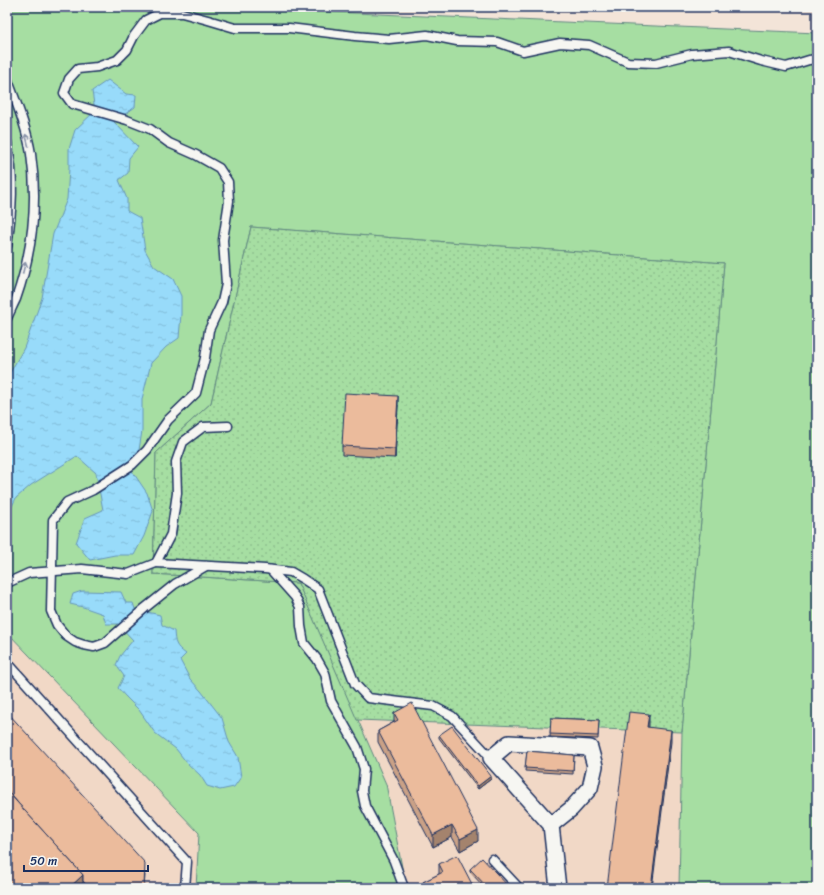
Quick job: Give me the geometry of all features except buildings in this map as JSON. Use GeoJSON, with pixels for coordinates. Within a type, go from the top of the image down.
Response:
{"type":"FeatureCollection","features":[{"type":"Feature","properties":{"kind":"street"},"geometry":{"type":"LineString","coordinates":[[551,825],[571,809],[590,788],[596,766],[590,748],[509,743],[491,758],[551,825],[558,888]]}},
{"type":"Feature","properties":{"kind":"lane"},"geometry":{"type":"LineString","coordinates":[[206,566],[174,584],[105,643],[94,646],[75,642],[66,636],[57,625],[52,611],[53,520],[67,502],[93,490],[132,465],[147,450],[168,420],[196,393],[206,358],[209,330],[222,302],[226,284],[223,240],[229,201],[228,182],[219,168],[196,155],[169,143],[150,129],[127,120],[72,104],[64,93],[70,79],[78,69],[97,67],[117,60],[127,50],[134,36],[146,20],[160,13],[182,13],[235,28],[289,28],[389,39],[427,35],[457,41],[497,42],[523,51],[560,43],[589,45],[628,62],[656,63],[692,54],[729,51],[786,67],[817,59]]}},
{"type":"Feature","properties":{"kind":"lane"},"geometry":{"type":"LineString","coordinates":[[7,78],[22,120],[31,153],[34,185],[32,225],[26,265],[16,300],[7,318]]}},
{"type":"Feature","properties":{"kind":"lane"},"geometry":{"type":"LineString","coordinates":[[7,142],[11,166],[12,197],[12,210],[7,246]]}},
{"type":"Feature","properties":{"kind":"lane"},"geometry":{"type":"LineString","coordinates":[[156,563],[171,534],[177,493],[176,462],[183,442],[203,427],[228,426]]}},
{"type":"Feature","properties":{"kind":"lane"},"geometry":{"type":"LineString","coordinates":[[7,583],[29,573],[52,571],[82,569],[128,574],[156,563],[291,572],[318,589],[355,684],[368,698],[433,706],[452,716],[491,758]]}},
{"type":"Feature","properties":{"kind":"lane"},"geometry":{"type":"LineString","coordinates":[[271,570],[295,597],[300,607],[304,644],[317,658],[325,673],[331,701],[357,747],[364,769],[362,791],[365,806],[394,861],[404,888]]}},
{"type":"Feature","properties":{"kind":"lane"},"geometry":{"type":"LineString","coordinates":[[7,662],[187,862],[185,888]]}},
{"type":"Feature","properties":{"kind":"lane"},"geometry":{"type":"LineString","coordinates":[[492,859],[519,888]]}},
{"type":"Feature","properties":{"kind":"shaded area"},"geometry":{"type":"Polygon","coordinates":[[[7,632],[199,833],[196,888],[7,888],[7,632]]]}},
{"type":"Feature","properties":{"kind":"shaded area"},"geometry":{"type":"Polygon","coordinates":[[[357,720],[682,732],[679,888],[406,888],[386,784],[357,720]]]}},
{"type":"Feature","properties":{"kind":"green space"},"geometry":{"type":"Polygon","coordinates":[[[7,7],[216,7],[817,33],[817,888],[679,888],[682,732],[724,263],[251,227],[211,403],[156,453],[153,574],[298,583],[386,784],[406,888],[196,888],[199,833],[7,632],[7,7]]]}},
{"type":"Feature","properties":{"kind":"green space"},"geometry":{"type":"Polygon","coordinates":[[[251,227],[724,263],[682,732],[357,720],[298,583],[153,574],[156,453],[211,403],[251,227]]]}},
{"type":"Feature","properties":{"kind":"water"},"geometry":{"type":"Polygon","coordinates":[[[108,80],[126,94],[136,95],[135,107],[114,122],[138,147],[129,158],[128,173],[119,180],[127,199],[127,211],[140,218],[145,250],[154,266],[173,279],[181,296],[181,314],[179,338],[166,347],[151,363],[142,399],[142,431],[139,450],[128,465],[147,493],[153,511],[144,536],[134,555],[115,555],[90,560],[76,543],[85,518],[103,510],[96,473],[77,456],[31,485],[16,498],[7,516],[7,378],[24,348],[42,298],[53,234],[67,199],[69,149],[75,130],[95,111],[92,91],[108,80]]]}},
{"type":"Feature","properties":{"kind":"water"},"geometry":{"type":"Polygon","coordinates":[[[82,591],[121,592],[126,603],[133,603],[135,609],[160,615],[162,625],[174,631],[176,644],[186,654],[180,660],[190,679],[222,718],[229,742],[238,757],[241,777],[234,787],[220,790],[207,786],[200,775],[187,763],[176,749],[155,733],[139,710],[118,688],[124,676],[116,665],[120,656],[133,640],[118,624],[106,624],[103,614],[70,604],[73,594],[82,591]]]}}]}
